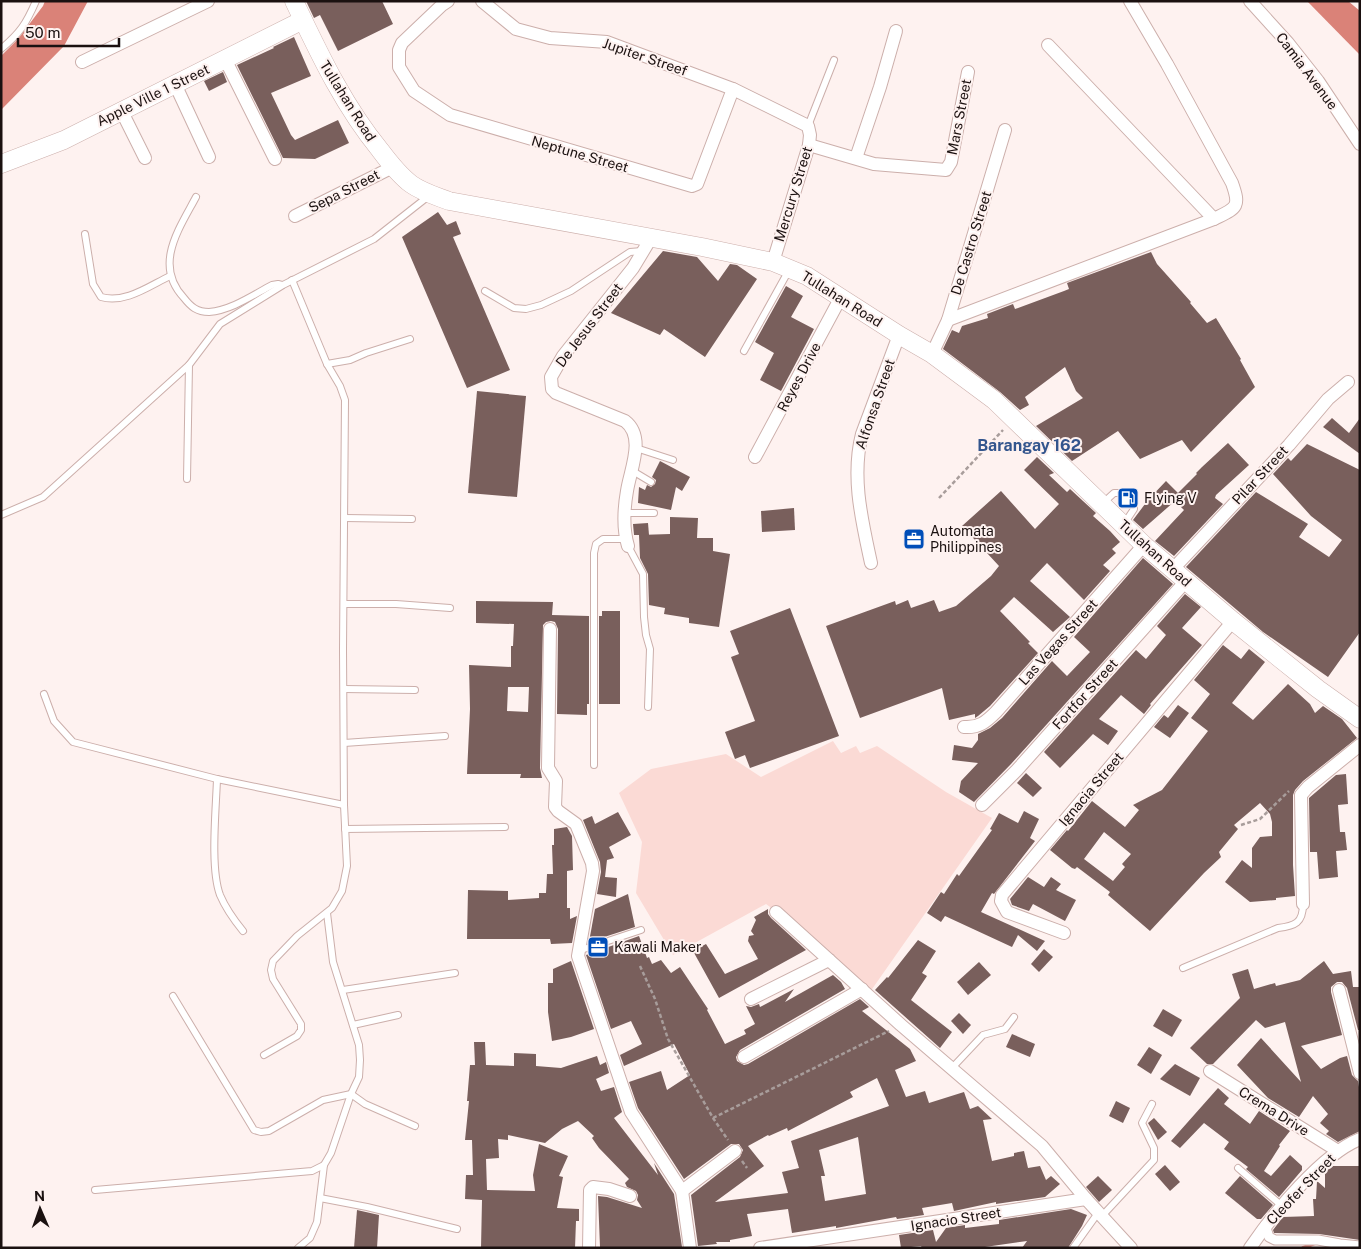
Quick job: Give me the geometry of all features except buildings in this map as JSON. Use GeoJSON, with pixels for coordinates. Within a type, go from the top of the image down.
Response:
{"type":"FeatureCollection","features":[{"type":"Feature","properties":{"kind":"main road","name":"Tullahan Road"},"geometry":{"type":"LineString","coordinates":[[294,1],[322,60],[348,106],[368,137],[411,184],[449,201],[647,245],[773,262],[807,276],[932,354],[994,400],[1144,545],[1233,621],[1318,689],[1360,719]]}},
{"type":"Feature","properties":{"kind":"main road","name":"Apple Ville 1 Street"},"geometry":{"type":"LineString","coordinates":[[1,164],[64,140],[303,20]]}},
{"type":"Feature","properties":{"kind":"street"},"geometry":{"type":"LineString","coordinates":[[82,62],[208,1]]}},
{"type":"Feature","properties":{"kind":"street","name":"Neptune Street"},"geometry":{"type":"LineString","coordinates":[[448,1],[402,43],[398,50],[399,67],[414,91],[450,115],[692,186],[697,184],[733,89]]}},
{"type":"Feature","properties":{"kind":"street","name":"Jupiter Streef"},"geometry":{"type":"LineString","coordinates":[[482,1],[516,29],[550,38],[607,42],[733,89],[808,126]]}},
{"type":"Feature","properties":{"kind":"street"},"geometry":{"type":"LineString","coordinates":[[948,320],[1214,219],[1234,209],[1237,203],[1232,183],[1130,1]]}},
{"type":"Feature","properties":{"kind":"street","name":"Camia Avenue"},"geometry":{"type":"LineString","coordinates":[[1250,1],[1288,43],[1318,81],[1360,144]]}},
{"type":"Feature","properties":{"kind":"street"},"geometry":{"type":"LineString","coordinates":[[856,158],[880,87],[896,31]]}},
{"type":"Feature","properties":{"kind":"street"},"geometry":{"type":"LineString","coordinates":[[1048,45],[1214,219]]}},
{"type":"Feature","properties":{"kind":"street"},"geometry":{"type":"LineString","coordinates":[[225,59],[275,160]]}},
{"type":"Feature","properties":{"kind":"street","name":"Mars Street"},"geometry":{"type":"LineString","coordinates":[[809,145],[874,164],[946,170],[948,169],[968,72]]}},
{"type":"Feature","properties":{"kind":"street"},"geometry":{"type":"LineString","coordinates":[[175,84],[209,158]]}},
{"type":"Feature","properties":{"kind":"street"},"geometry":{"type":"LineString","coordinates":[[121,110],[145,158]]}},
{"type":"Feature","properties":{"kind":"street","name":"Mercury Street"},"geometry":{"type":"LineString","coordinates":[[773,262],[809,145],[810,135],[808,126]]}},
{"type":"Feature","properties":{"kind":"street","name":"De Castro Street"},"geometry":{"type":"LineString","coordinates":[[932,354],[948,320],[1005,130]]}},
{"type":"Feature","properties":{"kind":"street","name":"Sepa Street"},"geometry":{"type":"LineString","coordinates":[[295,216],[393,166]]}},
{"type":"Feature","properties":{"kind":"street","name":"De Jesus Street"},"geometry":{"type":"LineString","coordinates":[[627,542],[626,493],[636,448],[630,425],[625,421],[556,393],[552,389],[550,382],[563,356],[633,268],[647,245]]}},
{"type":"Feature","properties":{"kind":"street","name":"Reyes Drive"},"geometry":{"type":"LineString","coordinates":[[755,457],[841,297]]}},
{"type":"Feature","properties":{"kind":"street","name":"Alfonsa Street"},"geometry":{"type":"LineString","coordinates":[[872,563],[864,531],[858,491],[856,469],[858,448],[899,335]]}},
{"type":"Feature","properties":{"kind":"street","name":"Pilar Street"},"geometry":{"type":"LineString","coordinates":[[1173,569],[1289,445],[1328,399],[1348,382]]}},
{"type":"Feature","properties":{"kind":"street","name":"Las Vegas Street"},"geometry":{"type":"LineString","coordinates":[[964,727],[975,728],[986,722],[996,712],[1144,545]]}},
{"type":"Feature","properties":{"kind":"street","name":"Fortfor Street"},"geometry":{"type":"LineString","coordinates":[[982,805],[1017,770],[1186,581]]}},
{"type":"Feature","properties":{"kind":"street","name":"Ignacia Street"},"geometry":{"type":"LineString","coordinates":[[1064,933],[1007,912],[1001,901],[1002,894],[1233,621]]}},
{"type":"Feature","properties":{"kind":"street"},"geometry":{"type":"LineString","coordinates":[[550,629],[549,771],[556,781],[555,807],[576,824],[592,863],[577,951],[579,961],[631,1112],[682,1191],[690,1248]]}},
{"type":"Feature","properties":{"kind":"street"},"geometry":{"type":"LineString","coordinates":[[1303,904],[1301,801],[1303,791],[1360,745]]}},
{"type":"Feature","properties":{"kind":"street"},"geometry":{"type":"LineString","coordinates":[[776,912],[951,1069],[1042,1146],[1086,1199],[1131,1248]]}},
{"type":"Feature","properties":{"kind":"street"},"geometry":{"type":"LineString","coordinates":[[751,999],[829,960]]}},
{"type":"Feature","properties":{"kind":"street"},"geometry":{"type":"LineString","coordinates":[[744,1057],[862,989]]}},
{"type":"Feature","properties":{"kind":"street"},"geometry":{"type":"LineString","coordinates":[[1338,990],[1360,1073]]}},
{"type":"Feature","properties":{"kind":"street","name":"Crema Drive"},"geometry":{"type":"LineString","coordinates":[[1210,1071],[1338,1151]]}},
{"type":"Feature","properties":{"kind":"street","name":"Cleofer Street"},"geometry":{"type":"LineString","coordinates":[[1250,1248],[1282,1206],[1315,1171],[1338,1151],[1360,1140]]}},
{"type":"Feature","properties":{"kind":"street"},"geometry":{"type":"LineString","coordinates":[[682,1191],[735,1151]]}},
{"type":"Feature","properties":{"kind":"street"},"geometry":{"type":"LineString","coordinates":[[589,1248],[590,1190],[593,1186],[630,1196]]}},
{"type":"Feature","properties":{"kind":"street","name":"Ignacio Street"},"geometry":{"type":"LineString","coordinates":[[760,1248],[1086,1199]]}},
{"type":"Feature","properties":{"kind":"street"},"geometry":{"type":"LineString","coordinates":[[1266,1225],[1269,1236],[1274,1240],[1318,1240],[1360,1246]]}},
{"type":"Feature","properties":{"kind":"lane"},"geometry":{"type":"LineString","coordinates":[[1,49],[18,35],[36,1]]}},
{"type":"Feature","properties":{"kind":"lane"},"geometry":{"type":"LineString","coordinates":[[808,126],[834,60]]}},
{"type":"Feature","properties":{"kind":"lane"},"geometry":{"type":"LineString","coordinates":[[1,515],[42,497],[189,365],[220,324],[292,280],[374,239],[431,194]]}},
{"type":"Feature","properties":{"kind":"lane"},"geometry":{"type":"LineString","coordinates":[[196,197],[174,239],[170,254],[170,276],[177,291],[198,311],[209,312],[235,304],[272,285],[283,285]]}},
{"type":"Feature","properties":{"kind":"lane"},"geometry":{"type":"LineString","coordinates":[[86,234],[93,284],[101,297],[116,299],[130,295],[170,276]]}},
{"type":"Feature","properties":{"kind":"lane"},"geometry":{"type":"LineString","coordinates":[[485,291],[514,308],[526,309],[571,291],[630,252],[647,245]]}},
{"type":"Feature","properties":{"kind":"lane"},"geometry":{"type":"LineString","coordinates":[[744,351],[790,269]]}},
{"type":"Feature","properties":{"kind":"lane"},"geometry":{"type":"LineString","coordinates":[[264,1056],[298,1036],[301,1030],[301,1024],[273,979],[271,970],[273,961],[297,936],[327,913],[342,891],[347,866],[344,805],[345,400],[340,386],[327,364],[292,280]]}},
{"type":"Feature","properties":{"kind":"lane"},"geometry":{"type":"LineString","coordinates":[[327,364],[350,360],[410,339]]}},
{"type":"Feature","properties":{"kind":"lane"},"geometry":{"type":"LineString","coordinates":[[187,479],[189,365]]}},
{"type":"Feature","properties":{"kind":"lane"},"geometry":{"type":"LineString","coordinates":[[636,448],[673,460]]}},
{"type":"Feature","properties":{"kind":"lane"},"geometry":{"type":"LineString","coordinates":[[631,470],[651,482]]}},
{"type":"Feature","properties":{"kind":"lane"},"geometry":{"type":"LineString","coordinates":[[1102,504],[1114,493],[1122,493]]}},
{"type":"Feature","properties":{"kind":"lane"},"geometry":{"type":"LineString","coordinates":[[1124,525],[1134,509],[1133,503]]}},
{"type":"Feature","properties":{"kind":"lane"},"geometry":{"type":"LineString","coordinates":[[626,513],[654,513]]}},
{"type":"Feature","properties":{"kind":"lane"},"geometry":{"type":"LineString","coordinates":[[345,518],[412,519]]}},
{"type":"Feature","properties":{"kind":"lane"},"geometry":{"type":"LineString","coordinates":[[594,765],[594,553],[596,544],[603,539],[627,542],[643,574],[644,617],[650,649],[648,707]]}},
{"type":"Feature","properties":{"kind":"lane"},"geometry":{"type":"LineString","coordinates":[[344,604],[396,604],[450,608]]}},
{"type":"Feature","properties":{"kind":"lane"},"geometry":{"type":"LineString","coordinates":[[344,689],[415,690]]}},
{"type":"Feature","properties":{"kind":"lane"},"geometry":{"type":"LineString","coordinates":[[44,694],[54,721],[73,742],[217,780],[344,805]]}},
{"type":"Feature","properties":{"kind":"lane"},"geometry":{"type":"LineString","coordinates":[[344,744],[445,736]]}},
{"type":"Feature","properties":{"kind":"lane"},"geometry":{"type":"LineString","coordinates":[[217,780],[215,864],[220,894],[232,917],[243,931]]}},
{"type":"Feature","properties":{"kind":"lane"},"geometry":{"type":"LineString","coordinates":[[345,829],[505,827]]}},
{"type":"Feature","properties":{"kind":"lane"},"geometry":{"type":"LineString","coordinates":[[1183,968],[1278,928],[1294,926],[1303,912],[1303,904]]}},
{"type":"Feature","properties":{"kind":"lane"},"geometry":{"type":"LineString","coordinates":[[298,1248],[310,1238],[317,1222],[324,1165],[331,1153],[351,1094],[360,1076],[359,1045],[333,962],[327,913]]}},
{"type":"Feature","properties":{"kind":"lane"},"geometry":{"type":"LineString","coordinates":[[577,951],[641,930]]}},
{"type":"Feature","properties":{"kind":"lane"},"geometry":{"type":"LineString","coordinates":[[342,990],[455,973]]}},
{"type":"Feature","properties":{"kind":"lane"},"geometry":{"type":"LineString","coordinates":[[174,996],[254,1130],[261,1132],[269,1131],[323,1100],[351,1094],[365,1104],[415,1126]]}},
{"type":"Feature","properties":{"kind":"lane"},"geometry":{"type":"LineString","coordinates":[[353,1025],[398,1015]]}},
{"type":"Feature","properties":{"kind":"lane"},"geometry":{"type":"LineString","coordinates":[[951,1069],[983,1035],[1005,1029],[1014,1018]]}},
{"type":"Feature","properties":{"kind":"lane"},"geometry":{"type":"LineString","coordinates":[[1073,1248],[1100,1215],[1154,1160],[1154,1148],[1142,1124],[1152,1104]]}},
{"type":"Feature","properties":{"kind":"lane"},"geometry":{"type":"LineString","coordinates":[[95,1190],[312,1171],[324,1165]]}},
{"type":"Feature","properties":{"kind":"lane"},"geometry":{"type":"LineString","coordinates":[[1238,1168],[1282,1206]]}},
{"type":"Feature","properties":{"kind":"lane"},"geometry":{"type":"LineString","coordinates":[[320,1198],[367,1206],[457,1229]]}},
{"type":"Feature","properties":{"kind":"path"},"geometry":{"type":"LineString","coordinates":[[939,498],[1014,419]]}},
{"type":"Feature","properties":{"kind":"path"},"geometry":{"type":"LineString","coordinates":[[1241,825],[1260,819],[1288,792],[1303,791]]}},
{"type":"Feature","properties":{"kind":"path"},"geometry":{"type":"LineString","coordinates":[[640,966],[655,999],[668,1039],[713,1118],[747,1168]]}},
{"type":"Feature","properties":{"kind":"path"},"geometry":{"type":"LineString","coordinates":[[713,1118],[901,1025]]}},
{"type":"Feature","properties":{"kind":"shaded area"},"geometry":{"type":"Polygon","coordinates":[[[45,1],[88,1],[64,46],[1,110],[1,56],[18,39],[45,1]]]}},
{"type":"Feature","properties":{"kind":"shaded area"},"geometry":{"type":"Polygon","coordinates":[[[1307,1],[1348,1],[1360,11],[1360,55],[1307,1]]]}},
{"type":"Feature","properties":{"kind":"shaded area"},"geometry":{"type":"Polygon","coordinates":[[[833,741],[841,753],[856,746],[860,753],[877,746],[946,792],[992,818],[870,992],[792,923],[766,904],[673,955],[636,893],[642,842],[619,793],[651,769],[726,754],[761,777],[833,741]]]}},
{"type":"Feature","properties":{"kind":"waterway"},"geometry":{"type":"LineString","coordinates":[[1303,1248],[1315,1243]]}},
{"type":"Feature","properties":{"kind":"place","name":"Flying V"},"geometry":{"type":"Point","coordinates":[1128,498]}},
{"type":"Feature","properties":{"kind":"place","name":"Automata Philippines"},"geometry":{"type":"Point","coordinates":[914,539]}},
{"type":"Feature","properties":{"kind":"place","name":"Kawali Maker"},"geometry":{"type":"Point","coordinates":[598,947]}},
{"type":"Feature","properties":{"kind":"district","name":"Barangay 162"},"geometry":{"type":"Point","coordinates":[1029,445]}}]}
